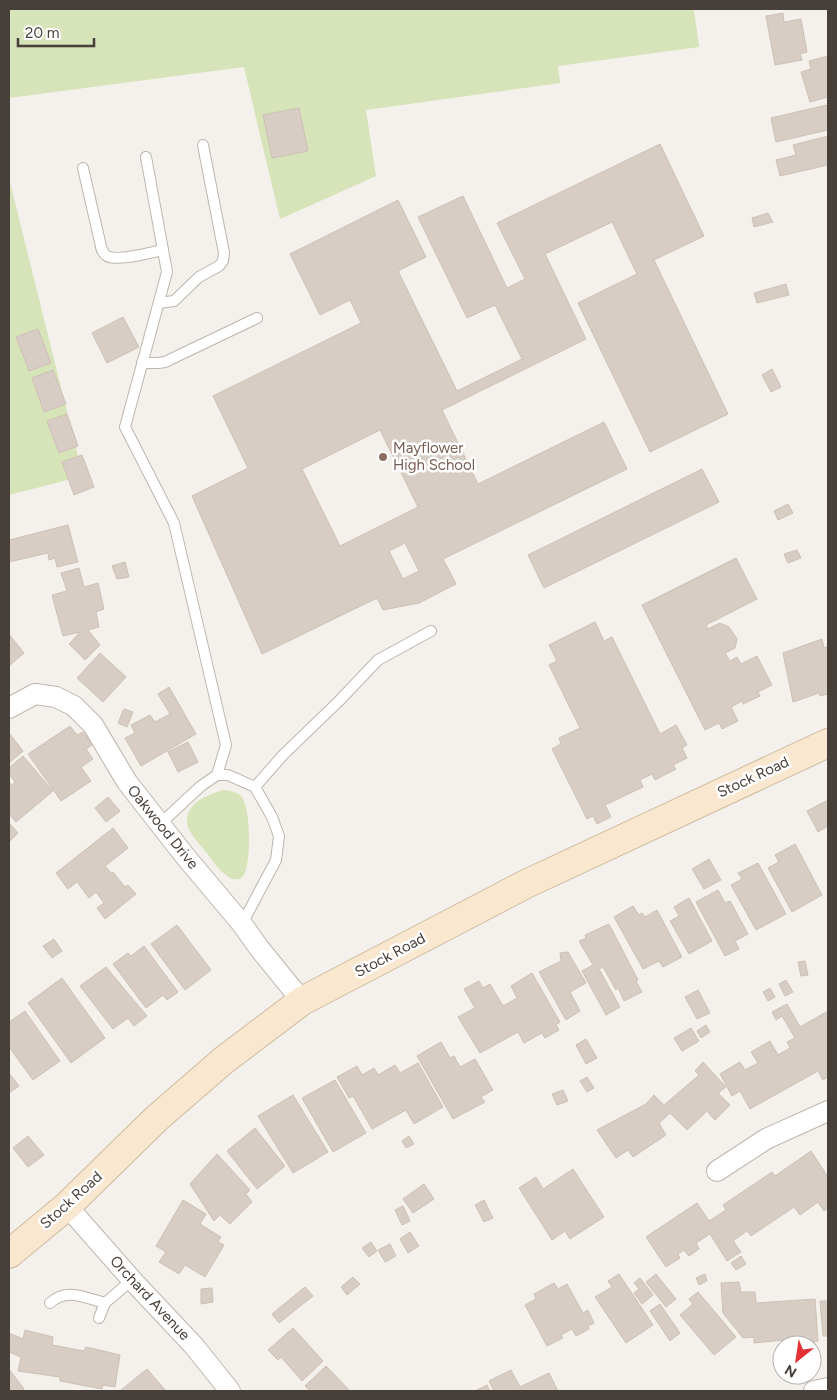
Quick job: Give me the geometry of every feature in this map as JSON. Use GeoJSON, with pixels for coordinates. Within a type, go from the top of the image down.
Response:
{"type":"FeatureCollection","features":[{"type":"Feature","properties":{"kind":"main road","name":"Stock Road"},"geometry":{"type":"LineString","coordinates":[[9,1254],[67,1206],[157,1118],[224,1060],[302,1001],[526,884],[828,743]]}},
{"type":"Feature","properties":{"kind":"street","name":"Oakwood Drive"},"geometry":{"type":"LineString","coordinates":[[9,708],[35,694],[56,697],[74,706],[93,725],[127,782],[302,1001]]}},
{"type":"Feature","properties":{"kind":"street"},"geometry":{"type":"LineString","coordinates":[[716,1171],[766,1139],[828,1111]]}},
{"type":"Feature","properties":{"kind":"street","name":"Orchard Avenue"},"geometry":{"type":"LineString","coordinates":[[67,1206],[132,1280],[194,1346],[230,1391]]}},
{"type":"Feature","properties":{"kind":"street"},"geometry":{"type":"LineString","coordinates":[[814,1391],[828,1388]]}},
{"type":"Feature","properties":{"kind":"lane"},"geometry":{"type":"LineString","coordinates":[[159,303],[174,301],[199,277],[219,266],[223,261],[224,253],[203,145]]}},
{"type":"Feature","properties":{"kind":"lane"},"geometry":{"type":"LineString","coordinates":[[146,156],[167,272],[125,427],[174,524],[226,744],[217,775]]}},
{"type":"Feature","properties":{"kind":"lane"},"geometry":{"type":"LineString","coordinates":[[83,168],[102,250],[106,256],[116,259],[163,250]]}},
{"type":"Feature","properties":{"kind":"lane"},"geometry":{"type":"LineString","coordinates":[[142,363],[158,364],[165,362],[258,318]]}},
{"type":"Feature","properties":{"kind":"lane"},"geometry":{"type":"LineString","coordinates":[[255,787],[283,755],[378,660],[431,630]]}},
{"type":"Feature","properties":{"kind":"lane"},"geometry":{"type":"LineString","coordinates":[[160,824],[201,786],[217,775],[228,775],[255,787],[272,817],[279,836],[276,860],[242,924]]}},
{"type":"Feature","properties":{"kind":"lane"},"geometry":{"type":"LineString","coordinates":[[99,1318],[105,1303],[132,1280]]}},
{"type":"Feature","properties":{"kind":"lane"},"geometry":{"type":"LineString","coordinates":[[50,1303],[57,1297],[67,1294],[105,1303]]}},
{"type":"Feature","properties":{"kind":"green space"},"geometry":{"type":"Polygon","coordinates":[[[9,9],[694,9],[699,47],[558,66],[560,83],[366,110],[376,176],[280,219],[244,67],[9,98],[9,9]]]}},
{"type":"Feature","properties":{"kind":"green space"},"geometry":{"type":"Polygon","coordinates":[[[9,178],[83,476],[9,495],[9,178]]]}},
{"type":"Feature","properties":{"kind":"green space"},"geometry":{"type":"Polygon","coordinates":[[[224,790],[240,795],[244,800],[248,820],[249,845],[247,866],[245,874],[240,879],[231,878],[220,870],[193,837],[188,827],[188,812],[192,807],[211,794],[224,790]]]}},
{"type":"Feature","properties":{"kind":"building"},"geometry":{"type":"Polygon","coordinates":[[[783,13],[784,22],[801,19],[807,52],[800,54],[802,60],[775,65],[766,16],[783,13]]]}},
{"type":"Feature","properties":{"kind":"building"},"geometry":{"type":"Polygon","coordinates":[[[828,56],[828,97],[810,102],[801,72],[811,69],[809,61],[828,56]]]}},
{"type":"Feature","properties":{"kind":"building"},"geometry":{"type":"Polygon","coordinates":[[[827,105],[828,130],[776,142],[771,118],[827,105]]]}},
{"type":"Feature","properties":{"kind":"building"},"geometry":{"type":"Polygon","coordinates":[[[299,108],[308,151],[272,158],[263,115],[299,108]]]}},
{"type":"Feature","properties":{"kind":"building"},"geometry":{"type":"Polygon","coordinates":[[[828,136],[828,165],[780,176],[776,160],[796,155],[793,145],[828,136]]]}},
{"type":"Feature","properties":{"kind":"building"},"geometry":{"type":"Polygon","coordinates":[[[660,144],[704,236],[654,260],[728,414],[650,452],[578,303],[637,274],[612,222],[545,254],[586,339],[442,410],[478,484],[604,422],[627,469],[443,559],[456,584],[419,603],[383,610],[377,598],[262,654],[192,496],[248,468],[213,396],[361,323],[350,300],[320,315],[290,254],[398,200],[426,257],[398,271],[457,391],[522,359],[495,305],[467,318],[418,217],[463,196],[507,288],[525,279],[497,223],[660,144]],[[380,430],[302,469],[340,546],[418,507],[380,430]],[[405,543],[389,551],[403,579],[419,571],[405,543]]]}},
{"type":"Feature","properties":{"kind":"building"},"geometry":{"type":"Polygon","coordinates":[[[768,213],[773,222],[754,227],[752,218],[768,213]]]}},
{"type":"Feature","properties":{"kind":"building"},"geometry":{"type":"Polygon","coordinates":[[[786,284],[789,295],[757,303],[754,293],[786,284]]]}},
{"type":"Feature","properties":{"kind":"building"},"geometry":{"type":"Polygon","coordinates":[[[123,317],[139,347],[107,363],[92,333],[123,317]]]}},
{"type":"Feature","properties":{"kind":"building"},"geometry":{"type":"Polygon","coordinates":[[[38,329],[51,363],[29,371],[16,337],[38,329]]]}},
{"type":"Feature","properties":{"kind":"building"},"geometry":{"type":"Polygon","coordinates":[[[772,369],[781,387],[771,392],[762,375],[772,369]]]}},
{"type":"Feature","properties":{"kind":"building"},"geometry":{"type":"Polygon","coordinates":[[[53,370],[66,404],[44,412],[32,378],[53,370]]]}},
{"type":"Feature","properties":{"kind":"building"},"geometry":{"type":"Polygon","coordinates":[[[67,414],[78,446],[59,453],[47,421],[67,414]]]}},
{"type":"Feature","properties":{"kind":"building"},"geometry":{"type":"Polygon","coordinates":[[[82,455],[94,487],[74,495],[62,462],[82,455]]]}},
{"type":"Feature","properties":{"kind":"building"},"geometry":{"type":"Polygon","coordinates":[[[702,469],[719,502],[544,588],[528,555],[702,469]]]}},
{"type":"Feature","properties":{"kind":"building"},"geometry":{"type":"Polygon","coordinates":[[[788,504],[793,513],[778,520],[774,511],[788,504]]]}},
{"type":"Feature","properties":{"kind":"building"},"geometry":{"type":"Polygon","coordinates":[[[68,525],[78,562],[57,567],[55,558],[49,560],[48,553],[9,562],[9,540],[68,525]]]}},
{"type":"Feature","properties":{"kind":"building"},"geometry":{"type":"Polygon","coordinates":[[[797,550],[801,558],[788,563],[784,554],[797,550]]]}},
{"type":"Feature","properties":{"kind":"building"},"geometry":{"type":"Polygon","coordinates":[[[736,558],[757,599],[706,625],[708,629],[720,623],[729,627],[737,639],[735,648],[725,653],[730,661],[737,657],[741,664],[757,656],[772,685],[758,692],[760,696],[743,704],[742,701],[731,707],[738,721],[722,729],[719,723],[705,730],[642,605],[736,558]]]}},
{"type":"Feature","properties":{"kind":"building"},"geometry":{"type":"Polygon","coordinates":[[[125,562],[129,577],[117,579],[112,566],[125,562]]]}},
{"type":"Feature","properties":{"kind":"building"},"geometry":{"type":"Polygon","coordinates":[[[79,568],[84,587],[98,583],[104,609],[96,612],[99,627],[88,630],[100,645],[85,660],[69,644],[80,632],[63,636],[52,595],[67,591],[61,573],[79,568]]]}},
{"type":"Feature","properties":{"kind":"building"},"geometry":{"type":"Polygon","coordinates":[[[595,622],[604,641],[612,637],[660,734],[676,725],[687,745],[682,748],[687,758],[673,765],[676,769],[655,780],[652,774],[640,780],[643,787],[605,805],[611,817],[597,824],[593,816],[587,819],[552,749],[561,744],[559,738],[580,728],[549,665],[557,661],[549,645],[595,622]]]}},
{"type":"Feature","properties":{"kind":"building"},"geometry":{"type":"Polygon","coordinates":[[[9,634],[24,653],[9,666],[9,634]]]}},
{"type":"Feature","properties":{"kind":"building"},"geometry":{"type":"Polygon","coordinates":[[[822,639],[824,648],[828,646],[828,694],[820,696],[819,693],[793,702],[783,653],[822,639]]]}},
{"type":"Feature","properties":{"kind":"building"},"geometry":{"type":"Polygon","coordinates":[[[100,653],[126,677],[103,702],[77,678],[100,653]]]}},
{"type":"Feature","properties":{"kind":"building"},"geometry":{"type":"Polygon","coordinates":[[[169,687],[196,734],[141,766],[125,738],[135,733],[131,725],[150,715],[155,722],[170,714],[158,694],[169,687]]]}},
{"type":"Feature","properties":{"kind":"building"},"geometry":{"type":"Polygon","coordinates":[[[124,709],[133,712],[127,727],[118,723],[124,709]]]}},
{"type":"Feature","properties":{"kind":"building"},"geometry":{"type":"Polygon","coordinates":[[[70,726],[77,735],[83,732],[92,745],[86,749],[93,759],[81,767],[91,781],[61,801],[28,754],[70,726]]]}},
{"type":"Feature","properties":{"kind":"building"},"geometry":{"type":"Polygon","coordinates":[[[9,733],[23,751],[9,763],[9,733]]]}},
{"type":"Feature","properties":{"kind":"building"},"geometry":{"type":"Polygon","coordinates":[[[188,742],[198,762],[178,772],[168,752],[188,742]]]}},
{"type":"Feature","properties":{"kind":"building"},"geometry":{"type":"Polygon","coordinates":[[[23,756],[53,791],[16,822],[9,814],[9,784],[12,785],[15,782],[9,774],[9,768],[23,756]]]}},
{"type":"Feature","properties":{"kind":"building"},"geometry":{"type":"Polygon","coordinates":[[[108,797],[120,811],[106,822],[95,808],[108,797]]]}},
{"type":"Feature","properties":{"kind":"building"},"geometry":{"type":"Polygon","coordinates":[[[828,800],[828,826],[818,832],[807,811],[828,800]]]}},
{"type":"Feature","properties":{"kind":"building"},"geometry":{"type":"Polygon","coordinates":[[[9,823],[18,833],[9,842],[9,823]]]}},
{"type":"Feature","properties":{"kind":"building"},"geometry":{"type":"Polygon","coordinates":[[[113,828],[128,848],[105,866],[111,873],[113,872],[125,887],[128,885],[136,894],[105,919],[97,908],[104,903],[96,892],[89,898],[77,882],[68,889],[56,873],[113,828]]]}},
{"type":"Feature","properties":{"kind":"building"},"geometry":{"type":"Polygon","coordinates":[[[795,844],[822,895],[792,912],[768,868],[779,862],[775,855],[795,844]]]}},
{"type":"Feature","properties":{"kind":"building"},"geometry":{"type":"Polygon","coordinates":[[[709,859],[721,880],[704,889],[692,869],[709,859]]]}},
{"type":"Feature","properties":{"kind":"building"},"geometry":{"type":"Polygon","coordinates":[[[758,863],[786,914],[756,930],[731,885],[742,879],[738,873],[758,863]]]}},
{"type":"Feature","properties":{"kind":"building"},"geometry":{"type":"Polygon","coordinates":[[[718,890],[725,903],[730,901],[748,934],[735,941],[739,949],[725,956],[696,902],[718,890]]]}},
{"type":"Feature","properties":{"kind":"building"},"geometry":{"type":"Polygon","coordinates":[[[689,898],[712,941],[689,954],[670,921],[679,916],[674,907],[689,898]]]}},
{"type":"Feature","properties":{"kind":"building"},"geometry":{"type":"Polygon","coordinates":[[[633,906],[639,915],[642,913],[645,917],[657,910],[682,957],[663,967],[659,961],[643,969],[614,917],[633,906]]]}},
{"type":"Feature","properties":{"kind":"building"},"geometry":{"type":"Polygon","coordinates":[[[609,924],[638,980],[636,981],[642,992],[624,1001],[618,988],[616,990],[603,967],[599,969],[620,1007],[606,1015],[582,971],[593,965],[579,941],[586,938],[585,935],[609,924]]]}},
{"type":"Feature","properties":{"kind":"building"},"geometry":{"type":"Polygon","coordinates":[[[177,925],[211,970],[185,990],[151,944],[177,925]]]}},
{"type":"Feature","properties":{"kind":"building"},"geometry":{"type":"Polygon","coordinates":[[[54,939],[62,951],[52,958],[43,946],[54,939]]]}},
{"type":"Feature","properties":{"kind":"building"},"geometry":{"type":"Polygon","coordinates":[[[144,946],[178,992],[167,1000],[163,995],[146,1008],[113,964],[128,953],[131,956],[144,946]]]}},
{"type":"Feature","properties":{"kind":"building"},"geometry":{"type":"Polygon","coordinates":[[[568,952],[586,983],[570,992],[580,1011],[566,1020],[539,972],[561,961],[560,953],[568,952]]]}},
{"type":"Feature","properties":{"kind":"building"},"geometry":{"type":"Polygon","coordinates":[[[805,961],[808,975],[801,976],[798,962],[805,961]]]}},
{"type":"Feature","properties":{"kind":"building"},"geometry":{"type":"Polygon","coordinates":[[[106,967],[147,1016],[134,1026],[128,1018],[113,1029],[80,986],[106,967]]]}},
{"type":"Feature","properties":{"kind":"building"},"geometry":{"type":"Polygon","coordinates":[[[532,973],[560,1022],[556,1025],[559,1030],[545,1038],[542,1033],[524,1043],[518,1032],[480,1053],[458,1017],[475,1008],[464,989],[479,981],[483,988],[490,984],[503,1006],[517,998],[511,986],[532,973]]]}},
{"type":"Feature","properties":{"kind":"building"},"geometry":{"type":"Polygon","coordinates":[[[62,978],[105,1038],[71,1063],[28,1003],[62,978]]]}},
{"type":"Feature","properties":{"kind":"building"},"geometry":{"type":"Polygon","coordinates":[[[786,980],[793,992],[785,996],[779,984],[786,980]]]}},
{"type":"Feature","properties":{"kind":"building"},"geometry":{"type":"Polygon","coordinates":[[[770,988],[775,997],[768,1001],[763,992],[770,988]]]}},
{"type":"Feature","properties":{"kind":"building"},"geometry":{"type":"Polygon","coordinates":[[[698,990],[710,1013],[697,1019],[685,997],[698,990]]]}},
{"type":"Feature","properties":{"kind":"building"},"geometry":{"type":"Polygon","coordinates":[[[787,1004],[800,1027],[828,1011],[828,1077],[823,1080],[818,1071],[750,1109],[740,1091],[732,1096],[720,1074],[740,1062],[745,1070],[758,1063],[751,1052],[770,1041],[778,1055],[790,1048],[787,1042],[795,1038],[782,1016],[776,1020],[772,1012],[787,1004]]]}},
{"type":"Feature","properties":{"kind":"building"},"geometry":{"type":"Polygon","coordinates":[[[25,1011],[60,1061],[33,1080],[9,1047],[9,1022],[25,1011]]]}},
{"type":"Feature","properties":{"kind":"building"},"geometry":{"type":"Polygon","coordinates":[[[706,1025],[710,1032],[701,1038],[697,1031],[706,1025]]]}},
{"type":"Feature","properties":{"kind":"building"},"geometry":{"type":"Polygon","coordinates":[[[691,1028],[699,1041],[682,1051],[674,1038],[691,1028]]]}},
{"type":"Feature","properties":{"kind":"building"},"geometry":{"type":"Polygon","coordinates":[[[586,1039],[597,1058],[586,1064],[576,1045],[586,1039]]]}},
{"type":"Feature","properties":{"kind":"building"},"geometry":{"type":"Polygon","coordinates":[[[441,1042],[450,1058],[454,1056],[460,1067],[475,1059],[493,1090],[481,1097],[485,1102],[453,1119],[417,1056],[441,1042]]]}},
{"type":"Feature","properties":{"kind":"building"},"geometry":{"type":"Polygon","coordinates":[[[703,1062],[726,1087],[718,1093],[730,1105],[715,1120],[707,1111],[687,1130],[670,1113],[659,1123],[666,1135],[633,1157],[628,1150],[616,1158],[597,1130],[646,1104],[654,1095],[664,1105],[699,1075],[695,1071],[703,1062]]]}},
{"type":"Feature","properties":{"kind":"building"},"geometry":{"type":"Polygon","coordinates":[[[418,1063],[443,1107],[414,1124],[406,1110],[372,1129],[353,1096],[349,1098],[337,1077],[357,1066],[362,1075],[374,1068],[378,1075],[395,1065],[400,1073],[418,1063]]]}},
{"type":"Feature","properties":{"kind":"building"},"geometry":{"type":"Polygon","coordinates":[[[9,1073],[19,1086],[9,1093],[9,1073]]]}},
{"type":"Feature","properties":{"kind":"building"},"geometry":{"type":"Polygon","coordinates":[[[587,1077],[594,1088],[587,1092],[580,1081],[587,1077]]]}},
{"type":"Feature","properties":{"kind":"building"},"geometry":{"type":"Polygon","coordinates":[[[335,1080],[366,1133],[333,1152],[302,1098],[335,1080]]]}},
{"type":"Feature","properties":{"kind":"building"},"geometry":{"type":"Polygon","coordinates":[[[563,1090],[568,1101],[557,1105],[552,1094],[563,1090]]]}},
{"type":"Feature","properties":{"kind":"building"},"geometry":{"type":"Polygon","coordinates":[[[293,1095],[328,1152],[293,1173],[258,1116],[293,1095]]]}},
{"type":"Feature","properties":{"kind":"building"},"geometry":{"type":"Polygon","coordinates":[[[255,1128],[285,1166],[257,1189],[227,1151],[255,1128]]]}},
{"type":"Feature","properties":{"kind":"building"},"geometry":{"type":"Polygon","coordinates":[[[28,1136],[44,1155],[28,1167],[13,1148],[28,1136]]]}},
{"type":"Feature","properties":{"kind":"building"},"geometry":{"type":"Polygon","coordinates":[[[409,1136],[414,1144],[406,1148],[402,1141],[409,1136]]]}},
{"type":"Feature","properties":{"kind":"building"},"geometry":{"type":"Polygon","coordinates":[[[811,1151],[828,1177],[828,1208],[824,1211],[818,1202],[800,1215],[794,1207],[751,1236],[747,1231],[733,1241],[741,1252],[727,1261],[710,1234],[696,1243],[699,1249],[689,1256],[684,1250],[678,1254],[680,1258],[666,1267],[646,1237],[697,1203],[709,1221],[726,1210],[723,1205],[772,1172],[775,1176],[811,1151]]]}},
{"type":"Feature","properties":{"kind":"building"},"geometry":{"type":"Polygon","coordinates":[[[217,1154],[250,1190],[246,1194],[252,1202],[230,1224],[220,1215],[214,1221],[190,1184],[217,1154]]]}},
{"type":"Feature","properties":{"kind":"building"},"geometry":{"type":"Polygon","coordinates":[[[573,1169],[604,1217],[570,1239],[565,1231],[552,1240],[519,1188],[536,1177],[543,1189],[573,1169]]]}},
{"type":"Feature","properties":{"kind":"building"},"geometry":{"type":"Polygon","coordinates":[[[424,1184],[434,1199],[413,1213],[403,1199],[424,1184]]]}},
{"type":"Feature","properties":{"kind":"building"},"geometry":{"type":"Polygon","coordinates":[[[183,1200],[206,1214],[200,1224],[221,1237],[218,1242],[224,1245],[205,1277],[185,1265],[179,1274],[159,1262],[166,1252],[156,1246],[183,1200]]]}},
{"type":"Feature","properties":{"kind":"building"},"geometry":{"type":"Polygon","coordinates":[[[484,1200],[493,1218],[484,1222],[475,1205],[484,1200]]]}},
{"type":"Feature","properties":{"kind":"building"},"geometry":{"type":"Polygon","coordinates":[[[403,1206],[410,1221],[402,1225],[395,1210],[403,1206]]]}},
{"type":"Feature","properties":{"kind":"building"},"geometry":{"type":"Polygon","coordinates":[[[410,1232],[419,1246],[408,1253],[400,1239],[410,1232]]]}},
{"type":"Feature","properties":{"kind":"building"},"geometry":{"type":"Polygon","coordinates":[[[371,1242],[377,1251],[369,1257],[362,1248],[371,1242]]]}},
{"type":"Feature","properties":{"kind":"building"},"geometry":{"type":"Polygon","coordinates":[[[390,1244],[396,1256],[385,1262],[378,1250],[390,1244]]]}},
{"type":"Feature","properties":{"kind":"building"},"geometry":{"type":"Polygon","coordinates":[[[741,1256],[746,1264],[736,1270],[731,1263],[741,1256]]]}},
{"type":"Feature","properties":{"kind":"building"},"geometry":{"type":"Polygon","coordinates":[[[619,1274],[653,1325],[626,1343],[595,1297],[612,1287],[608,1281],[619,1274]]]}},
{"type":"Feature","properties":{"kind":"building"},"geometry":{"type":"Polygon","coordinates":[[[656,1274],[676,1299],[666,1307],[646,1282],[656,1274]]]}},
{"type":"Feature","properties":{"kind":"building"},"geometry":{"type":"Polygon","coordinates":[[[705,1274],[707,1281],[699,1285],[696,1278],[705,1274]]]}},
{"type":"Feature","properties":{"kind":"building"},"geometry":{"type":"Polygon","coordinates":[[[353,1277],[360,1284],[347,1295],[341,1287],[353,1277]]]}},
{"type":"Feature","properties":{"kind":"building"},"geometry":{"type":"Polygon","coordinates":[[[640,1278],[653,1295],[642,1304],[634,1293],[639,1289],[634,1283],[640,1278]]]}},
{"type":"Feature","properties":{"kind":"building"},"geometry":{"type":"Polygon","coordinates":[[[739,1282],[741,1292],[755,1292],[756,1303],[815,1299],[818,1335],[772,1335],[772,1341],[754,1343],[754,1337],[743,1338],[723,1313],[721,1283],[739,1282]]]}},
{"type":"Feature","properties":{"kind":"building"},"geometry":{"type":"Polygon","coordinates":[[[554,1283],[558,1289],[567,1284],[583,1313],[588,1310],[594,1323],[588,1326],[589,1329],[576,1336],[572,1329],[561,1335],[563,1338],[547,1346],[525,1305],[536,1299],[534,1294],[554,1283]]]}},
{"type":"Feature","properties":{"kind":"building"},"geometry":{"type":"Polygon","coordinates":[[[305,1287],[313,1296],[279,1323],[272,1314],[305,1287]]]}},
{"type":"Feature","properties":{"kind":"building"},"geometry":{"type":"Polygon","coordinates":[[[212,1288],[213,1302],[201,1304],[201,1289],[212,1288]]]}},
{"type":"Feature","properties":{"kind":"building"},"geometry":{"type":"Polygon","coordinates":[[[698,1292],[736,1337],[714,1355],[680,1315],[693,1304],[689,1299],[698,1292]]]}},
{"type":"Feature","properties":{"kind":"building"},"geometry":{"type":"Polygon","coordinates":[[[820,1301],[828,1301],[828,1336],[823,1336],[820,1301]]]}},
{"type":"Feature","properties":{"kind":"building"},"geometry":{"type":"Polygon","coordinates":[[[660,1304],[680,1333],[670,1341],[650,1311],[660,1304]]]}},
{"type":"Feature","properties":{"kind":"building"},"geometry":{"type":"Polygon","coordinates":[[[293,1328],[323,1361],[302,1381],[281,1357],[278,1360],[268,1350],[293,1328]]]}},
{"type":"Feature","properties":{"kind":"building"},"geometry":{"type":"Polygon","coordinates":[[[25,1330],[53,1337],[52,1345],[84,1351],[86,1347],[120,1355],[115,1387],[103,1385],[102,1389],[60,1381],[60,1377],[18,1371],[21,1357],[9,1352],[9,1333],[23,1339],[25,1330]]]}},
{"type":"Feature","properties":{"kind":"building"},"geometry":{"type":"Polygon","coordinates":[[[326,1366],[350,1391],[311,1391],[305,1386],[326,1366]]]}},
{"type":"Feature","properties":{"kind":"building"},"geometry":{"type":"Polygon","coordinates":[[[9,1369],[24,1389],[21,1391],[9,1391],[9,1369]]]}},
{"type":"Feature","properties":{"kind":"building"},"geometry":{"type":"Polygon","coordinates":[[[147,1369],[166,1391],[121,1390],[147,1369]]]}},
{"type":"Feature","properties":{"kind":"building"},"geometry":{"type":"Polygon","coordinates":[[[511,1370],[520,1387],[549,1373],[558,1391],[494,1391],[489,1381],[511,1370]]]}},
{"type":"Feature","properties":{"kind":"building"},"geometry":{"type":"Polygon","coordinates":[[[487,1385],[490,1391],[475,1391],[487,1385]]]}},
{"type":"Feature","properties":{"kind":"place","name":"Mayflower High School"},"geometry":{"type":"Point","coordinates":[383,457]}}]}
